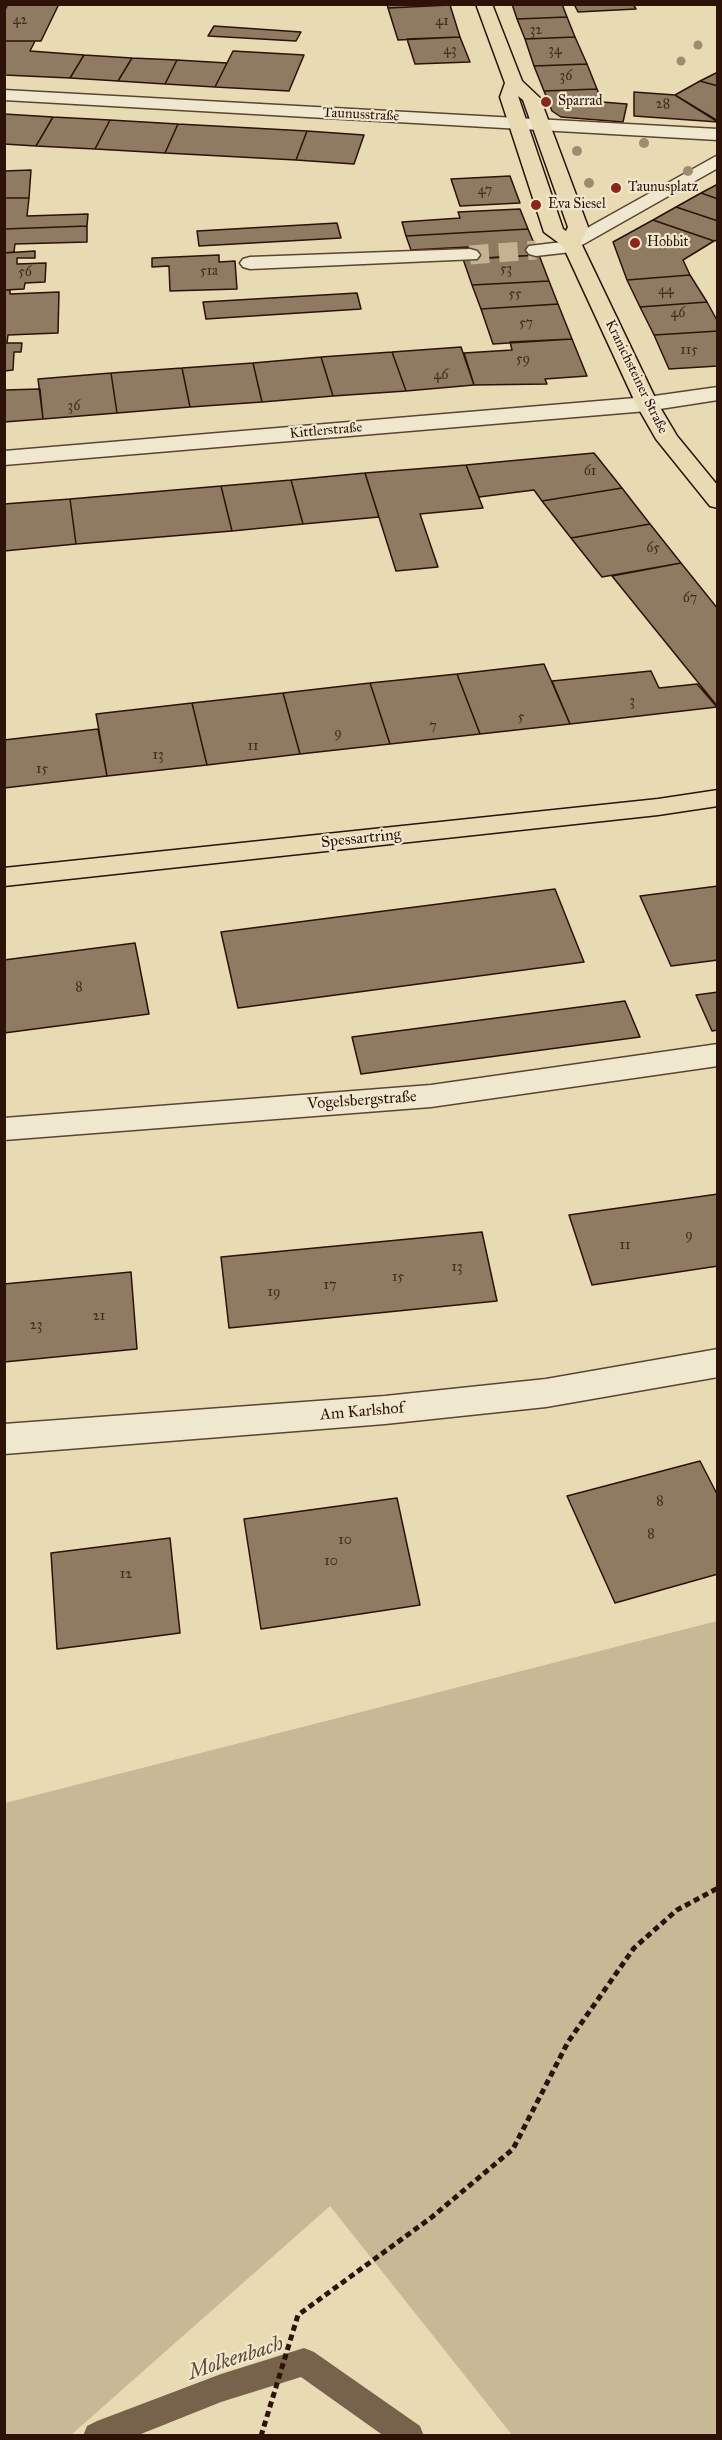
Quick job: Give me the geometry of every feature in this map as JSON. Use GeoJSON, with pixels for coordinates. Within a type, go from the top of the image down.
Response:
{"type":"FeatureCollection","features":[{"type":"Feature","properties":{"kind":"main road","name":"Kranichsteiner Straße"},"geometry":{"type":"LineString","coordinates":[[484,4],[514,83],[531,98],[578,228],[572,245]]}},
{"type":"Feature","properties":{"kind":"main road","name":"Kranichsteiner Straße"},"geometry":{"type":"LineString","coordinates":[[514,83],[509,97],[554,232],[572,245],[647,404],[673,448],[717,501]]}},
{"type":"Feature","properties":{"kind":"main road","name":"Spessartring"},"geometry":{"type":"LineString","coordinates":[[4,877],[646,809],[717,798]]}},
{"type":"Feature","properties":{"kind":"street","name":"Taunusstraße"},"geometry":{"type":"LineString","coordinates":[[4,95],[717,135]]}},
{"type":"Feature","properties":{"kind":"street"},"geometry":{"type":"LineString","coordinates":[[536,250],[572,245],[717,160]]}},
{"type":"Feature","properties":{"kind":"street"},"geometry":{"type":"LineString","coordinates":[[250,263],[471,255]]}},
{"type":"Feature","properties":{"kind":"street","name":"Kittlerstraße"},"geometry":{"type":"LineString","coordinates":[[4,458],[647,404],[717,393]]}},
{"type":"Feature","properties":{"kind":"street","name":"Vogelsbergstraße"},"geometry":{"type":"LineString","coordinates":[[4,1129],[431,1095],[717,1055]]}},
{"type":"Feature","properties":{"kind":"street","name":"Am Karlshof"},"geometry":{"type":"LineString","coordinates":[[4,1439],[385,1410],[546,1394],[717,1363]]}},
{"type":"Feature","properties":{"kind":"path"},"geometry":{"type":"LineString","coordinates":[[261,2436],[298,2315],[432,2217],[513,2149],[568,2042],[634,1948],[677,1910],[717,1888]]}},
{"type":"Feature","properties":{"kind":"shaded area"},"geometry":{"type":"Polygon","coordinates":[[[717,1621],[717,2435],[512,2435],[330,2206],[71,2435],[5,2435],[5,1803],[717,1621]]]}},
{"type":"Feature","properties":{"kind":"building"},"geometry":{"type":"Polygon","coordinates":[[[8,4],[59,4],[41,41],[4,41],[4,12],[8,4]]]}},
{"type":"Feature","properties":{"kind":"building"},"geometry":{"type":"Polygon","coordinates":[[[387,4],[449,4],[450,5],[388,8],[387,4]]]}},
{"type":"Feature","properties":{"kind":"building"},"geometry":{"type":"Polygon","coordinates":[[[512,4],[562,4],[567,17],[517,19],[512,4]]]}},
{"type":"Feature","properties":{"kind":"building"},"geometry":{"type":"Polygon","coordinates":[[[574,4],[633,4],[636,9],[578,12],[574,4]]]}},
{"type":"Feature","properties":{"kind":"building"},"geometry":{"type":"Polygon","coordinates":[[[450,5],[460,37],[398,40],[388,8],[450,5]]]}},
{"type":"Feature","properties":{"kind":"building"},"geometry":{"type":"Polygon","coordinates":[[[567,17],[575,37],[525,39],[517,19],[567,17]]]}},
{"type":"Feature","properties":{"kind":"building"},"geometry":{"type":"Polygon","coordinates":[[[214,26],[301,32],[296,41],[208,36],[214,26]]]}},
{"type":"Feature","properties":{"kind":"building"},"geometry":{"type":"Polygon","coordinates":[[[460,37],[470,62],[415,64],[407,39],[460,37]]]}},
{"type":"Feature","properties":{"kind":"building"},"geometry":{"type":"Polygon","coordinates":[[[575,37],[587,64],[534,66],[525,39],[575,37]]]}},
{"type":"Feature","properties":{"kind":"building"},"geometry":{"type":"Polygon","coordinates":[[[4,41],[35,41],[30,51],[84,55],[70,78],[4,75],[4,41]]]}},
{"type":"Feature","properties":{"kind":"building"},"geometry":{"type":"Polygon","coordinates":[[[233,51],[304,55],[289,91],[215,87],[233,51]]]}},
{"type":"Feature","properties":{"kind":"building"},"geometry":{"type":"Polygon","coordinates":[[[84,55],[132,58],[118,81],[70,78],[84,55]]]}},
{"type":"Feature","properties":{"kind":"building"},"geometry":{"type":"Polygon","coordinates":[[[132,58],[177,60],[165,84],[118,81],[132,58]]]}},
{"type":"Feature","properties":{"kind":"building"},"geometry":{"type":"Polygon","coordinates":[[[177,60],[227,63],[215,87],[165,84],[177,60]]]}},
{"type":"Feature","properties":{"kind":"building"},"geometry":{"type":"Polygon","coordinates":[[[587,64],[597,89],[544,91],[534,66],[587,64]]]}},
{"type":"Feature","properties":{"kind":"building"},"geometry":{"type":"Polygon","coordinates":[[[718,72],[718,86],[700,81],[718,72]]]}},
{"type":"Feature","properties":{"kind":"building"},"geometry":{"type":"Polygon","coordinates":[[[700,81],[718,86],[718,121],[675,95],[700,81]]]}},
{"type":"Feature","properties":{"kind":"building"},"geometry":{"type":"Polygon","coordinates":[[[597,89],[602,102],[627,104],[623,122],[561,117],[552,111],[544,91],[597,89]]]}},
{"type":"Feature","properties":{"kind":"building"},"geometry":{"type":"Polygon","coordinates":[[[634,92],[675,95],[718,122],[634,116],[634,92]]]}},
{"type":"Feature","properties":{"kind":"building"},"geometry":{"type":"Polygon","coordinates":[[[4,114],[53,117],[36,146],[4,144],[4,114]]]}},
{"type":"Feature","properties":{"kind":"building"},"geometry":{"type":"Polygon","coordinates":[[[53,117],[110,120],[95,149],[36,146],[53,117]]]}},
{"type":"Feature","properties":{"kind":"building"},"geometry":{"type":"Polygon","coordinates":[[[110,120],[178,124],[165,153],[95,149],[110,120]]]}},
{"type":"Feature","properties":{"kind":"building"},"geometry":{"type":"Polygon","coordinates":[[[178,124],[307,131],[296,160],[165,153],[178,124]]]}},
{"type":"Feature","properties":{"kind":"building"},"geometry":{"type":"Polygon","coordinates":[[[307,131],[364,135],[354,164],[296,160],[307,131]]]}},
{"type":"Feature","properties":{"kind":"building"},"geometry":{"type":"Polygon","coordinates":[[[31,170],[29,198],[4,198],[4,171],[31,170]]]}},
{"type":"Feature","properties":{"kind":"building"},"geometry":{"type":"Polygon","coordinates":[[[510,176],[520,203],[460,206],[451,179],[510,176]]]}},
{"type":"Feature","properties":{"kind":"building"},"geometry":{"type":"Polygon","coordinates":[[[718,184],[718,199],[701,193],[718,184]]]}},
{"type":"Feature","properties":{"kind":"building"},"geometry":{"type":"Polygon","coordinates":[[[701,193],[718,199],[718,221],[676,207],[701,193]]]}},
{"type":"Feature","properties":{"kind":"building"},"geometry":{"type":"Polygon","coordinates":[[[4,198],[29,198],[27,216],[88,214],[87,226],[4,229],[4,198]]]}},
{"type":"Feature","properties":{"kind":"building"},"geometry":{"type":"Polygon","coordinates":[[[676,207],[718,221],[718,240],[714,241],[653,220],[676,207]]]}},
{"type":"Feature","properties":{"kind":"building"},"geometry":{"type":"Polygon","coordinates":[[[520,209],[528,229],[406,236],[402,222],[460,218],[458,212],[520,209]]]}},
{"type":"Feature","properties":{"kind":"building"},"geometry":{"type":"Polygon","coordinates":[[[653,220],[714,241],[683,260],[690,275],[627,280],[613,242],[653,220]]]}},
{"type":"Feature","properties":{"kind":"building"},"geometry":{"type":"Polygon","coordinates":[[[337,223],[341,238],[199,246],[197,231],[337,223]]]}},
{"type":"Feature","properties":{"kind":"building"},"geometry":{"type":"Polygon","coordinates":[[[87,226],[87,242],[15,244],[14,252],[4,253],[4,229],[87,226]]]}},
{"type":"Feature","properties":{"kind":"building"},"geometry":{"type":"Polygon","coordinates":[[[528,229],[539,255],[472,259],[468,247],[411,250],[406,236],[528,229]]]}},
{"type":"Feature","properties":{"kind":"building"},"geometry":{"type":"Polygon","coordinates":[[[35,251],[35,258],[17,258],[17,264],[46,263],[45,282],[25,283],[24,289],[4,290],[4,253],[35,251]]]}},
{"type":"Feature","properties":{"kind":"building"},"geometry":{"type":"Polygon","coordinates":[[[219,255],[219,262],[235,261],[237,289],[170,291],[169,266],[152,267],[152,258],[219,255]]]}},
{"type":"Feature","properties":{"kind":"building"},"geometry":{"type":"Polygon","coordinates":[[[539,255],[549,281],[472,285],[463,259],[539,255]]]}},
{"type":"Feature","properties":{"kind":"building"},"geometry":{"type":"Polygon","coordinates":[[[690,275],[707,302],[640,307],[627,280],[690,275]]]}},
{"type":"Feature","properties":{"kind":"building"},"geometry":{"type":"Polygon","coordinates":[[[549,281],[558,304],[481,309],[472,285],[549,281]]]}},
{"type":"Feature","properties":{"kind":"building"},"geometry":{"type":"Polygon","coordinates":[[[4,290],[10,290],[10,294],[59,292],[58,333],[8,335],[7,343],[4,343],[4,290]]]}},
{"type":"Feature","properties":{"kind":"building"},"geometry":{"type":"Polygon","coordinates":[[[357,293],[361,309],[206,319],[203,302],[357,293]]]}},
{"type":"Feature","properties":{"kind":"building"},"geometry":{"type":"Polygon","coordinates":[[[707,302],[718,322],[718,331],[654,335],[640,307],[707,302]]]}},
{"type":"Feature","properties":{"kind":"building"},"geometry":{"type":"Polygon","coordinates":[[[558,304],[572,339],[493,344],[481,309],[558,304]]]}},
{"type":"Feature","properties":{"kind":"building"},"geometry":{"type":"Polygon","coordinates":[[[718,331],[718,366],[669,369],[654,335],[718,331]]]}},
{"type":"Feature","properties":{"kind":"building"},"geometry":{"type":"Polygon","coordinates":[[[572,339],[587,376],[545,379],[547,384],[474,385],[464,353],[512,350],[510,342],[572,339]]]}},
{"type":"Feature","properties":{"kind":"building"},"geometry":{"type":"Polygon","coordinates":[[[4,343],[22,343],[21,352],[14,352],[13,370],[4,371],[4,343]]]}},
{"type":"Feature","properties":{"kind":"building"},"geometry":{"type":"Polygon","coordinates":[[[461,347],[474,385],[406,391],[392,352],[461,347]]]}},
{"type":"Feature","properties":{"kind":"building"},"geometry":{"type":"Polygon","coordinates":[[[392,352],[406,391],[333,396],[321,357],[392,352]]]}},
{"type":"Feature","properties":{"kind":"building"},"geometry":{"type":"Polygon","coordinates":[[[321,357],[333,396],[262,402],[253,363],[321,357]]]}},
{"type":"Feature","properties":{"kind":"building"},"geometry":{"type":"Polygon","coordinates":[[[253,363],[262,402],[190,407],[182,368],[253,363]]]}},
{"type":"Feature","properties":{"kind":"building"},"geometry":{"type":"Polygon","coordinates":[[[182,368],[190,407],[117,413],[111,373],[182,368]]]}},
{"type":"Feature","properties":{"kind":"building"},"geometry":{"type":"Polygon","coordinates":[[[111,373],[117,413],[43,419],[38,379],[111,373]]]}},
{"type":"Feature","properties":{"kind":"building"},"geometry":{"type":"Polygon","coordinates":[[[40,389],[43,419],[4,422],[4,390],[40,389]]]}},
{"type":"Feature","properties":{"kind":"building"},"geometry":{"type":"Polygon","coordinates":[[[594,453],[622,488],[542,501],[534,490],[479,497],[466,465],[594,453]]]}},
{"type":"Feature","properties":{"kind":"building"},"geometry":{"type":"Polygon","coordinates":[[[466,465],[483,508],[420,514],[438,567],[396,571],[365,473],[466,465]]]}},
{"type":"Feature","properties":{"kind":"building"},"geometry":{"type":"Polygon","coordinates":[[[365,473],[379,517],[303,524],[291,480],[365,473]]]}},
{"type":"Feature","properties":{"kind":"building"},"geometry":{"type":"Polygon","coordinates":[[[291,480],[303,524],[232,531],[221,486],[291,480]]]}},
{"type":"Feature","properties":{"kind":"building"},"geometry":{"type":"Polygon","coordinates":[[[221,486],[232,531],[76,544],[70,499],[221,486]]]}},
{"type":"Feature","properties":{"kind":"building"},"geometry":{"type":"Polygon","coordinates":[[[622,488],[650,524],[571,538],[542,501],[622,488]]]}},
{"type":"Feature","properties":{"kind":"building"},"geometry":{"type":"Polygon","coordinates":[[[70,499],[76,544],[4,551],[4,504],[70,499]]]}},
{"type":"Feature","properties":{"kind":"building"},"geometry":{"type":"Polygon","coordinates":[[[650,524],[681,563],[602,577],[571,538],[650,524]]]}},
{"type":"Feature","properties":{"kind":"building"},"geometry":{"type":"Polygon","coordinates":[[[681,563],[718,609],[718,707],[612,576],[681,563]]]}},
{"type":"Feature","properties":{"kind":"building"},"geometry":{"type":"Polygon","coordinates":[[[544,664],[570,724],[480,734],[457,674],[544,664]]]}},
{"type":"Feature","properties":{"kind":"building"},"geometry":{"type":"Polygon","coordinates":[[[651,671],[659,688],[697,684],[717,707],[570,724],[552,681],[651,671]]]}},
{"type":"Feature","properties":{"kind":"building"},"geometry":{"type":"Polygon","coordinates":[[[457,674],[480,734],[390,744],[370,683],[457,674]]]}},
{"type":"Feature","properties":{"kind":"building"},"geometry":{"type":"Polygon","coordinates":[[[370,683],[390,744],[300,754],[283,693],[370,683]]]}},
{"type":"Feature","properties":{"kind":"building"},"geometry":{"type":"Polygon","coordinates":[[[283,693],[300,754],[207,765],[192,703],[283,693]]]}},
{"type":"Feature","properties":{"kind":"building"},"geometry":{"type":"Polygon","coordinates":[[[192,703],[207,765],[107,776],[96,714],[192,703]]]}},
{"type":"Feature","properties":{"kind":"building"},"geometry":{"type":"Polygon","coordinates":[[[98,729],[107,776],[4,788],[4,740],[98,729]]]}},
{"type":"Feature","properties":{"kind":"building"},"geometry":{"type":"Polygon","coordinates":[[[718,886],[718,960],[671,966],[640,896],[718,886]]]}},
{"type":"Feature","properties":{"kind":"building"},"geometry":{"type":"Polygon","coordinates":[[[555,889],[584,962],[238,1008],[221,932],[555,889]]]}},
{"type":"Feature","properties":{"kind":"building"},"geometry":{"type":"Polygon","coordinates":[[[135,943],[149,1014],[4,1033],[4,960],[135,943]]]}},
{"type":"Feature","properties":{"kind":"building"},"geometry":{"type":"Polygon","coordinates":[[[718,992],[718,1030],[712,1031],[696,995],[718,992]]]}},
{"type":"Feature","properties":{"kind":"building"},"geometry":{"type":"Polygon","coordinates":[[[625,1001],[640,1037],[361,1074],[352,1037],[625,1001]]]}},
{"type":"Feature","properties":{"kind":"building"},"geometry":{"type":"Polygon","coordinates":[[[718,1194],[718,1266],[592,1285],[569,1215],[718,1194]]]}},
{"type":"Feature","properties":{"kind":"building"},"geometry":{"type":"Polygon","coordinates":[[[482,1232],[497,1301],[229,1328],[221,1257],[482,1232]]]}},
{"type":"Feature","properties":{"kind":"building"},"geometry":{"type":"Polygon","coordinates":[[[131,1272],[137,1349],[4,1362],[4,1284],[131,1272]]]}},
{"type":"Feature","properties":{"kind":"building"},"geometry":{"type":"Polygon","coordinates":[[[700,1461],[718,1496],[718,1574],[615,1603],[567,1496],[700,1461]]]}},
{"type":"Feature","properties":{"kind":"building"},"geometry":{"type":"Polygon","coordinates":[[[397,1498],[420,1605],[261,1629],[244,1519],[397,1498]]]}},
{"type":"Feature","properties":{"kind":"building"},"geometry":{"type":"Polygon","coordinates":[[[170,1538],[180,1633],[57,1649],[51,1553],[170,1538]]]}},
{"type":"Feature","properties":{"kind":"waterway","name":"Molkenbach"},"geometry":{"type":"LineString","coordinates":[[97,2436],[221,2388],[304,2362],[410,2436]]}},
{"type":"Feature","properties":{"kind":"tunnel"},"geometry":{"type":"LineString","coordinates":[[470,255],[536,250]]}},
{"type":"Feature","properties":{"kind":"place","name":"Sparrad"},"geometry":{"type":"Point","coordinates":[546,102]}},
{"type":"Feature","properties":{"kind":"place","name":"Taunusplatz"},"geometry":{"type":"Point","coordinates":[616,188]}},
{"type":"Feature","properties":{"kind":"place","name":"Eva Siesel"},"geometry":{"type":"Point","coordinates":[536,205]}},
{"type":"Feature","properties":{"kind":"place","name":"Hobbit"},"geometry":{"type":"Point","coordinates":[635,243]}}]}
